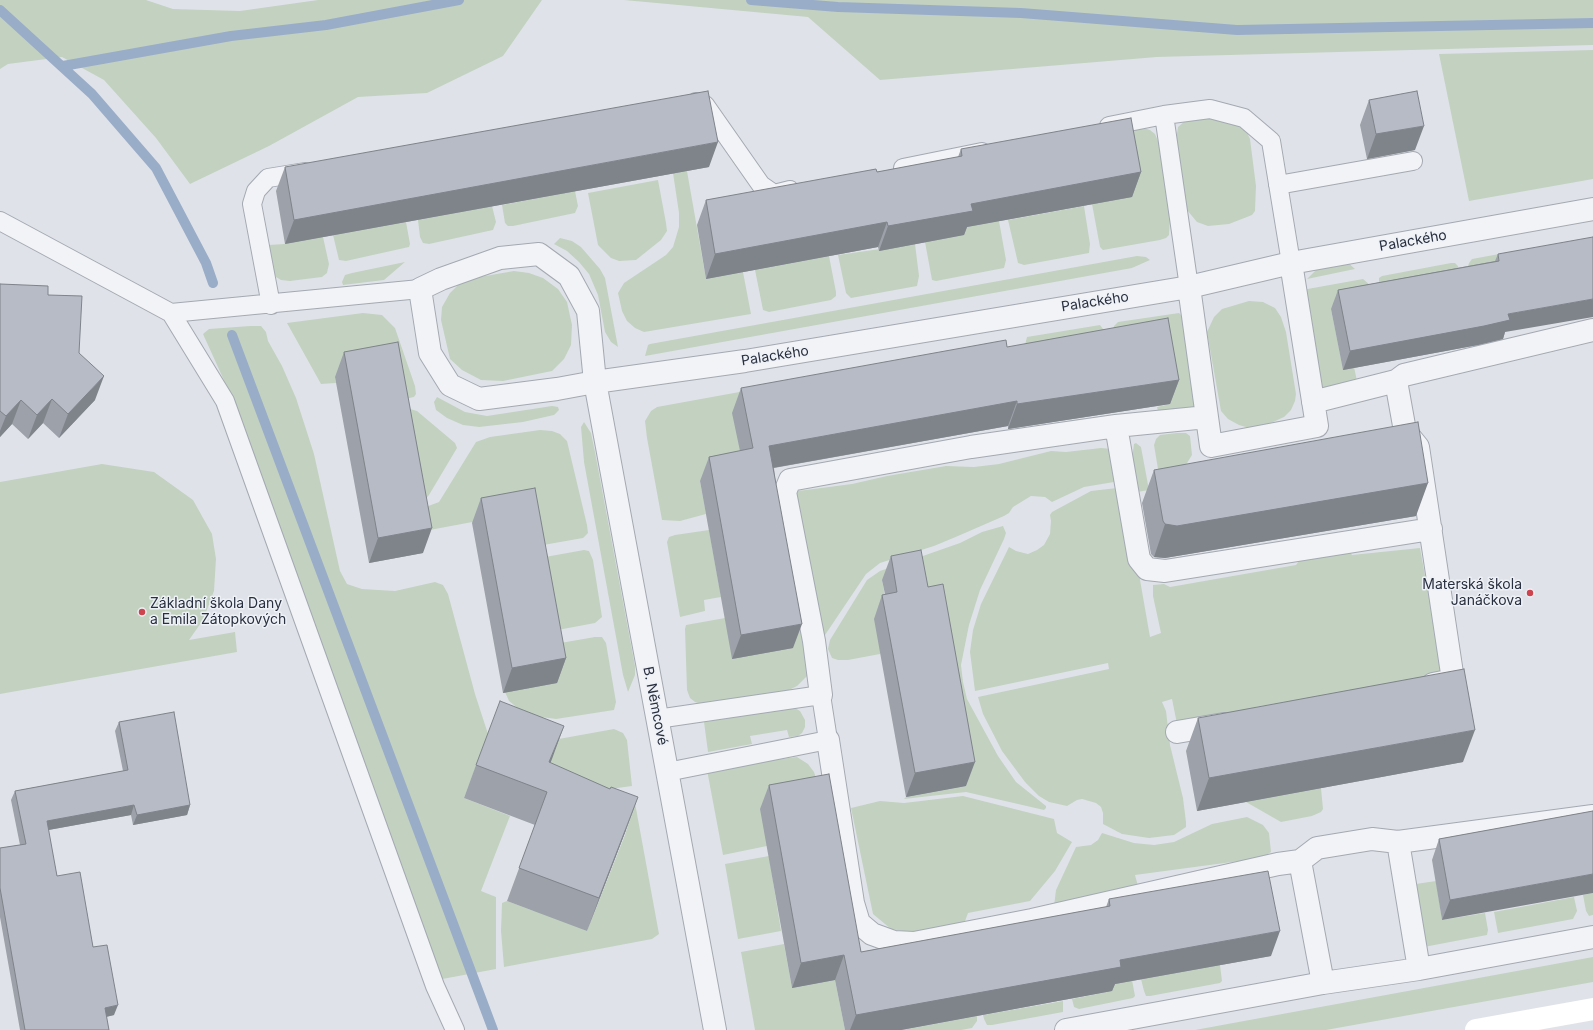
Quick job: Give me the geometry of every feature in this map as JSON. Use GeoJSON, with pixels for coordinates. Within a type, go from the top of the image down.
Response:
{"type":"FeatureCollection","features":[{"type":"Feature","properties":{"kind":"main road"},"geometry":{"type":"LineString","coordinates":[[1476,1030],[1593,1009]]}},
{"type":"Feature","properties":{"kind":"street","name":"Palackého"},"geometry":{"type":"LineString","coordinates":[[420,289],[430,353],[450,385],[479,399],[745,361],[1189,287],[1291,263],[1593,209]]}},
{"type":"Feature","properties":{"kind":"street","name":"B. Němcové"},"geometry":{"type":"LineString","coordinates":[[420,289],[441,279],[500,258],[539,254],[570,276],[588,312],[595,382],[715,1030]]}},
{"type":"Feature","properties":{"kind":"street"},"geometry":{"type":"LineString","coordinates":[[1189,287],[1211,446],[1317,426],[1291,263]]}},
{"type":"Feature","properties":{"kind":"street"},"geometry":{"type":"LineString","coordinates":[[1314,402],[1396,381],[1404,375],[1593,330]]}},
{"type":"Feature","properties":{"kind":"street"},"geometry":{"type":"LineString","coordinates":[[1396,381],[1405,431],[1418,447],[1452,680],[1414,688]]}},
{"type":"Feature","properties":{"kind":"street"},"geometry":{"type":"LineString","coordinates":[[822,695],[814,641],[785,492],[790,480],[971,448],[1116,426],[1207,417]]}},
{"type":"Feature","properties":{"kind":"street"},"geometry":{"type":"LineString","coordinates":[[1116,426],[1139,559],[1147,569],[1165,572],[1431,529]]}},
{"type":"Feature","properties":{"kind":"street"},"geometry":{"type":"LineString","coordinates":[[1177,732],[1246,719]]}},
{"type":"Feature","properties":{"kind":"street"},"geometry":{"type":"LineString","coordinates":[[828,740],[853,903],[859,923],[872,934],[894,942],[914,943],[995,927],[1278,864],[1300,861],[1317,848],[1372,839],[1398,842],[1593,816]]}},
{"type":"Feature","properties":{"kind":"street"},"geometry":{"type":"LineString","coordinates":[[1398,842],[1420,969]]}},
{"type":"Feature","properties":{"kind":"street"},"geometry":{"type":"LineString","coordinates":[[1300,861],[1323,983]]}},
{"type":"Feature","properties":{"kind":"street"},"geometry":{"type":"LineString","coordinates":[[1066,1030],[1323,983],[1420,969],[1593,937]]}},
{"type":"Feature","properties":{"kind":"lane"},"geometry":{"type":"LineString","coordinates":[[680,104],[695,101],[705,106],[761,185],[774,194],[805,187]]}},
{"type":"Feature","properties":{"kind":"lane"},"geometry":{"type":"LineString","coordinates":[[1094,129],[1164,115],[1210,109],[1244,118],[1271,141],[1291,263]]}},
{"type":"Feature","properties":{"kind":"lane"},"geometry":{"type":"LineString","coordinates":[[1164,115],[1189,287]]}},
{"type":"Feature","properties":{"kind":"lane"},"geometry":{"type":"LineString","coordinates":[[883,172],[1000,148]]}},
{"type":"Feature","properties":{"kind":"lane"},"geometry":{"type":"LineString","coordinates":[[1278,185],[1413,161]]}},
{"type":"Feature","properties":{"kind":"lane"},"geometry":{"type":"LineString","coordinates":[[270,305],[252,204],[256,191],[268,178],[323,168]]}},
{"type":"Feature","properties":{"kind":"lane"},"geometry":{"type":"LineString","coordinates":[[0,221],[171,313],[225,401],[435,986],[455,1030]]}},
{"type":"Feature","properties":{"kind":"lane"},"geometry":{"type":"LineString","coordinates":[[171,313],[270,305],[420,289]]}},
{"type":"Feature","properties":{"kind":"lane"},"geometry":{"type":"LineString","coordinates":[[657,720],[822,695],[828,740],[667,772]]}},
{"type":"Feature","properties":{"kind":"green space"},"geometry":{"type":"Polygon","coordinates":[[[0,0],[146,0],[173,9],[240,11],[318,0],[542,0],[503,56],[427,93],[358,97],[269,146],[190,184],[156,138],[104,80],[62,57],[8,64],[0,69],[0,0]]]}},
{"type":"Feature","properties":{"kind":"green space"},"geometry":{"type":"Polygon","coordinates":[[[624,0],[1593,0],[1593,45],[1157,57],[880,80],[808,17],[624,0]]]}},
{"type":"Feature","properties":{"kind":"green space"},"geometry":{"type":"Polygon","coordinates":[[[1593,50],[1593,179],[1469,201],[1439,54],[1593,50]]]}},
{"type":"Feature","properties":{"kind":"green space"},"geometry":{"type":"Polygon","coordinates":[[[1207,115],[1244,126],[1250,139],[1256,186],[1255,211],[1252,215],[1229,224],[1208,226],[1197,222],[1187,210],[1175,146],[1178,127],[1186,120],[1207,115]]]}},
{"type":"Feature","properties":{"kind":"green space"},"geometry":{"type":"Polygon","coordinates":[[[1141,127],[1150,130],[1155,134],[1160,146],[1170,218],[1169,235],[1160,240],[1103,250],[1100,247],[1092,204],[1119,132],[1141,127]]]}},
{"type":"Feature","properties":{"kind":"green space"},"geometry":{"type":"Polygon","coordinates":[[[687,171],[706,279],[743,272],[751,314],[644,332],[635,328],[627,321],[622,311],[618,293],[624,283],[666,255],[673,247],[679,227],[679,213],[673,173],[687,171]]]}},
{"type":"Feature","properties":{"kind":"green space"},"geometry":{"type":"Polygon","coordinates":[[[658,180],[667,231],[661,240],[636,260],[619,261],[611,258],[598,245],[588,193],[658,180]]]}},
{"type":"Feature","properties":{"kind":"green space"},"geometry":{"type":"Polygon","coordinates":[[[575,191],[578,206],[575,213],[513,226],[508,226],[505,223],[502,205],[575,191]]]}},
{"type":"Feature","properties":{"kind":"green space"},"geometry":{"type":"Polygon","coordinates":[[[492,206],[496,222],[493,230],[429,244],[423,243],[420,237],[418,220],[492,206]]]}},
{"type":"Feature","properties":{"kind":"green space"},"geometry":{"type":"Polygon","coordinates":[[[1084,206],[1090,244],[1089,253],[1024,265],[1018,263],[1008,220],[1084,206]]]}},
{"type":"Feature","properties":{"kind":"green space"},"geometry":{"type":"Polygon","coordinates":[[[999,221],[1006,260],[1004,268],[936,281],[932,280],[925,242],[964,235],[962,228],[999,221]]]}},
{"type":"Feature","properties":{"kind":"green space"},"geometry":{"type":"Polygon","coordinates":[[[406,222],[410,244],[409,247],[346,261],[339,260],[333,235],[406,222]]]}},
{"type":"Feature","properties":{"kind":"green space"},"geometry":{"type":"Polygon","coordinates":[[[323,237],[329,264],[327,273],[322,277],[290,281],[281,280],[276,277],[272,269],[268,245],[285,244],[323,237]]]}},
{"type":"Feature","properties":{"kind":"green space"},"geometry":{"type":"Polygon","coordinates":[[[560,238],[572,241],[581,247],[600,269],[605,278],[618,347],[611,342],[605,332],[598,295],[589,274],[567,251],[554,244],[560,238]]]}},
{"type":"Feature","properties":{"kind":"green space"},"geometry":{"type":"Polygon","coordinates":[[[915,244],[919,276],[917,286],[851,298],[846,293],[838,255],[915,244]]]}},
{"type":"Feature","properties":{"kind":"green space"},"geometry":{"type":"Polygon","coordinates":[[[1521,250],[1530,265],[1467,269],[1472,259],[1521,250]]]}},
{"type":"Feature","properties":{"kind":"green space"},"geometry":{"type":"Polygon","coordinates":[[[829,256],[836,296],[831,300],[769,312],[763,310],[755,270],[829,256]]]}},
{"type":"Feature","properties":{"kind":"green space"},"geometry":{"type":"Polygon","coordinates":[[[1137,256],[1146,257],[1150,260],[1132,268],[645,356],[648,345],[650,344],[1137,256]]]}},
{"type":"Feature","properties":{"kind":"green space"},"geometry":{"type":"Polygon","coordinates":[[[1344,259],[1355,269],[1307,279],[1319,267],[1344,259]]]}},
{"type":"Feature","properties":{"kind":"green space"},"geometry":{"type":"Polygon","coordinates":[[[405,262],[384,280],[343,285],[342,282],[345,275],[405,262]]]}},
{"type":"Feature","properties":{"kind":"green space"},"geometry":{"type":"Polygon","coordinates":[[[1455,263],[1458,266],[1461,285],[1379,285],[1379,278],[1382,276],[1455,263]]]}},
{"type":"Feature","properties":{"kind":"green space"},"geometry":{"type":"Polygon","coordinates":[[[514,271],[529,273],[543,278],[558,289],[567,302],[572,325],[571,345],[564,359],[552,371],[503,381],[481,380],[462,370],[450,359],[441,320],[442,307],[450,293],[460,283],[474,278],[514,271]]]}},
{"type":"Feature","properties":{"kind":"green space"},"geometry":{"type":"Polygon","coordinates":[[[1363,279],[1370,285],[1331,309],[1343,369],[1354,367],[1357,381],[1324,388],[1319,387],[1302,290],[1363,279]]]}},
{"type":"Feature","properties":{"kind":"green space"},"geometry":{"type":"Polygon","coordinates":[[[1249,301],[1263,302],[1275,308],[1281,317],[1286,332],[1296,394],[1291,410],[1284,417],[1260,428],[1249,428],[1239,425],[1228,419],[1221,411],[1207,332],[1214,317],[1222,309],[1249,301]]]}},
{"type":"Feature","properties":{"kind":"green space"},"geometry":{"type":"Polygon","coordinates":[[[363,313],[382,315],[395,328],[415,386],[416,394],[414,397],[395,401],[335,377],[336,383],[321,384],[287,323],[363,313]]]}},
{"type":"Feature","properties":{"kind":"green space"},"geometry":{"type":"Polygon","coordinates":[[[1179,313],[1184,318],[1198,402],[1192,410],[1159,416],[1157,407],[1170,404],[1113,333],[1114,326],[1118,322],[1179,313]]]}},
{"type":"Feature","properties":{"kind":"green space"},"geometry":{"type":"Polygon","coordinates":[[[1100,325],[1103,329],[1107,352],[1023,353],[1027,337],[1100,325]]]}},
{"type":"Feature","properties":{"kind":"green space"},"geometry":{"type":"Polygon","coordinates":[[[261,326],[266,332],[268,341],[282,366],[296,398],[314,454],[340,571],[347,584],[362,589],[395,591],[435,582],[443,585],[448,594],[475,694],[488,734],[464,798],[510,816],[481,891],[496,897],[496,969],[437,980],[227,387],[203,334],[209,329],[261,326]]]}},
{"type":"Feature","properties":{"kind":"green space"},"geometry":{"type":"Polygon","coordinates":[[[756,389],[744,473],[700,481],[706,514],[680,521],[662,520],[645,421],[651,411],[657,407],[756,389]]]}},
{"type":"Feature","properties":{"kind":"green space"},"geometry":{"type":"Polygon","coordinates":[[[437,397],[465,412],[487,416],[552,406],[558,407],[559,410],[554,415],[523,422],[479,427],[463,425],[447,418],[436,410],[434,402],[437,397]]]}},
{"type":"Feature","properties":{"kind":"green space"},"geometry":{"type":"Polygon","coordinates":[[[410,409],[417,411],[455,443],[457,448],[424,501],[397,412],[410,409]]]}},
{"type":"Feature","properties":{"kind":"green space"},"geometry":{"type":"Polygon","coordinates":[[[584,422],[591,433],[595,452],[635,666],[635,675],[628,692],[623,675],[584,462],[581,427],[584,422]]]}},
{"type":"Feature","properties":{"kind":"green space"},"geometry":{"type":"Polygon","coordinates":[[[540,430],[552,431],[560,434],[567,441],[587,525],[588,533],[583,538],[532,547],[526,512],[419,532],[415,511],[439,502],[476,442],[490,437],[540,430]]]}},
{"type":"Feature","properties":{"kind":"green space"},"geometry":{"type":"Polygon","coordinates":[[[1186,433],[1190,436],[1192,455],[1174,484],[1161,487],[1154,445],[1156,439],[1160,435],[1186,433]]]}},
{"type":"Feature","properties":{"kind":"green space"},"geometry":{"type":"Polygon","coordinates":[[[1136,443],[1141,447],[1149,490],[1137,492],[1132,458],[1134,444],[1136,443]]]}},
{"type":"Feature","properties":{"kind":"green space"},"geometry":{"type":"Polygon","coordinates":[[[1101,448],[1112,449],[1120,481],[1084,487],[1052,502],[1045,497],[1031,496],[1013,507],[1009,513],[1004,516],[934,546],[880,563],[866,574],[823,638],[794,494],[798,491],[852,484],[887,476],[946,466],[974,467],[999,464],[1051,451],[1066,452],[1101,448]]]}},
{"type":"Feature","properties":{"kind":"green space"},"geometry":{"type":"Polygon","coordinates":[[[102,464],[154,472],[193,500],[212,534],[216,559],[214,591],[203,620],[189,640],[235,632],[237,652],[0,694],[0,482],[102,464]]]}},
{"type":"Feature","properties":{"kind":"green space"},"geometry":{"type":"Polygon","coordinates":[[[1117,488],[1139,574],[1150,637],[1161,633],[1153,596],[1153,585],[1164,584],[1170,587],[1296,565],[1303,556],[1347,548],[1352,555],[1420,548],[1443,675],[1256,707],[1239,712],[1177,724],[1172,699],[1162,702],[1166,711],[1170,745],[1183,798],[1186,822],[1186,827],[1174,835],[1149,838],[1122,834],[1103,824],[1103,813],[1101,807],[1096,803],[1082,799],[1077,800],[1067,806],[1049,802],[1039,796],[1025,782],[1002,751],[983,714],[978,697],[1109,669],[1108,663],[975,691],[970,652],[973,630],[981,604],[1009,547],[1016,551],[1028,554],[1037,550],[1044,545],[1050,534],[1050,515],[1052,512],[1091,491],[1117,488]]]}},
{"type":"Feature","properties":{"kind":"green space"},"geometry":{"type":"Polygon","coordinates":[[[1003,526],[1006,533],[1004,539],[980,590],[969,625],[961,665],[963,682],[967,699],[998,756],[1016,782],[1046,806],[1046,808],[1044,810],[966,792],[904,799],[906,797],[966,786],[882,580],[889,616],[880,654],[848,660],[838,660],[832,658],[828,649],[830,640],[867,580],[880,571],[960,543],[982,532],[1003,526]]]}},
{"type":"Feature","properties":{"kind":"green space"},"geometry":{"type":"Polygon","coordinates":[[[709,530],[721,597],[704,600],[705,611],[680,617],[667,542],[669,537],[675,535],[709,530]]]}},
{"type":"Feature","properties":{"kind":"green space"},"geometry":{"type":"Polygon","coordinates":[[[584,550],[589,551],[593,560],[602,617],[595,623],[547,632],[534,559],[584,550]]]}},
{"type":"Feature","properties":{"kind":"green space"},"geometry":{"type":"Polygon","coordinates":[[[725,618],[733,659],[790,629],[803,628],[811,668],[807,676],[797,686],[783,693],[704,705],[695,702],[690,698],[687,690],[686,625],[725,618]]]}},
{"type":"Feature","properties":{"kind":"green space"},"geometry":{"type":"Polygon","coordinates":[[[602,637],[606,643],[616,702],[614,710],[556,719],[541,717],[520,710],[509,701],[505,692],[556,683],[549,645],[602,637]]]}},
{"type":"Feature","properties":{"kind":"green space"},"geometry":{"type":"Polygon","coordinates":[[[795,708],[800,711],[805,720],[805,727],[802,733],[798,736],[789,737],[787,730],[750,736],[752,744],[708,752],[704,722],[795,708]]]}},
{"type":"Feature","properties":{"kind":"green space"},"geometry":{"type":"Polygon","coordinates":[[[614,729],[623,733],[627,740],[632,786],[603,790],[545,771],[542,742],[614,729]]]}},
{"type":"Feature","properties":{"kind":"green space"},"geometry":{"type":"Polygon","coordinates":[[[797,757],[808,764],[814,772],[817,781],[767,846],[723,855],[707,770],[729,765],[797,757]]]}},
{"type":"Feature","properties":{"kind":"green space"},"geometry":{"type":"Polygon","coordinates":[[[1321,788],[1323,809],[1321,812],[1312,816],[1281,822],[1246,802],[1321,788]]]}},
{"type":"Feature","properties":{"kind":"green space"},"geometry":{"type":"Polygon","coordinates":[[[963,796],[1054,819],[1057,833],[1072,842],[1055,871],[1030,901],[968,913],[964,924],[915,933],[891,929],[873,914],[851,808],[880,801],[904,803],[963,796]]]}},
{"type":"Feature","properties":{"kind":"green space"},"geometry":{"type":"Polygon","coordinates":[[[635,803],[659,934],[652,939],[504,967],[501,931],[502,903],[507,901],[534,911],[536,907],[587,931],[625,835],[635,803]]]}},
{"type":"Feature","properties":{"kind":"green space"},"geometry":{"type":"Polygon","coordinates":[[[1247,817],[1263,825],[1269,833],[1271,852],[1262,858],[1135,875],[1138,886],[1054,906],[1056,890],[1076,847],[1091,845],[1098,840],[1102,833],[1134,843],[1154,845],[1174,842],[1212,824],[1247,817]]]}},
{"type":"Feature","properties":{"kind":"green space"},"geometry":{"type":"Polygon","coordinates":[[[769,856],[781,931],[738,939],[725,864],[769,856]]]}},
{"type":"Feature","properties":{"kind":"green space"},"geometry":{"type":"Polygon","coordinates":[[[1436,881],[1442,920],[1485,913],[1488,930],[1487,935],[1424,947],[1409,885],[1436,881]]]}},
{"type":"Feature","properties":{"kind":"green space"},"geometry":{"type":"Polygon","coordinates":[[[1593,893],[1593,915],[1589,916],[1586,911],[1583,895],[1593,893]]]}},
{"type":"Feature","properties":{"kind":"green space"},"geometry":{"type":"Polygon","coordinates":[[[1574,897],[1577,911],[1573,919],[1498,933],[1494,912],[1574,897]]]}},
{"type":"Feature","properties":{"kind":"green space"},"geometry":{"type":"Polygon","coordinates":[[[784,944],[792,988],[835,980],[845,1030],[755,1030],[741,952],[784,944]]]}},
{"type":"Feature","properties":{"kind":"green space"},"geometry":{"type":"Polygon","coordinates":[[[1593,957],[1593,982],[1326,1030],[1195,1030],[1593,957]]]}},
{"type":"Feature","properties":{"kind":"green space"},"geometry":{"type":"Polygon","coordinates":[[[1220,965],[1222,981],[1220,983],[1150,996],[1146,996],[1144,991],[1141,979],[1220,965]]]}},
{"type":"Feature","properties":{"kind":"green space"},"geometry":{"type":"Polygon","coordinates":[[[1132,980],[1135,996],[1133,998],[1079,1009],[1074,1007],[1072,999],[1112,991],[1111,984],[1132,980]]]}},
{"type":"Feature","properties":{"kind":"green space"},"geometry":{"type":"Polygon","coordinates":[[[1063,1001],[1063,1012],[992,1025],[987,1025],[983,1015],[1063,1001]]]}},
{"type":"Feature","properties":{"kind":"green space"},"geometry":{"type":"Polygon","coordinates":[[[977,1016],[977,1021],[972,1028],[961,1030],[902,1030],[977,1016]]]}},
{"type":"Feature","properties":{"kind":"building"},"geometry":{"type":"Polygon","coordinates":[[[708,91],[718,142],[294,220],[285,167],[708,91]]]}},
{"type":"Feature","properties":{"kind":"building"},"geometry":{"type":"Polygon","coordinates":[[[1417,91],[1424,126],[1376,134],[1369,100],[1417,91]]]}},
{"type":"Feature","properties":{"kind":"building"},"geometry":{"type":"Polygon","coordinates":[[[1131,118],[1141,172],[971,204],[973,211],[888,226],[887,222],[715,254],[706,200],[876,169],[877,172],[962,156],[961,149],[1131,118]]]}},
{"type":"Feature","properties":{"kind":"building"},"geometry":{"type":"Polygon","coordinates":[[[1593,237],[1593,299],[1508,314],[1510,320],[1484,326],[1350,351],[1338,290],[1499,261],[1498,254],[1593,237]]]}},
{"type":"Feature","properties":{"kind":"building"},"geometry":{"type":"Polygon","coordinates":[[[0,284],[48,286],[48,295],[82,296],[79,353],[104,376],[68,414],[52,399],[37,415],[21,400],[6,416],[0,411],[0,284]]]}},
{"type":"Feature","properties":{"kind":"building"},"geometry":{"type":"Polygon","coordinates":[[[1168,318],[1179,380],[1017,404],[1017,401],[769,446],[802,624],[741,635],[709,457],[753,448],[741,388],[1006,340],[1007,347],[1168,318]]]}},
{"type":"Feature","properties":{"kind":"building"},"geometry":{"type":"Polygon","coordinates":[[[398,342],[432,528],[378,538],[344,352],[398,342]]]}},
{"type":"Feature","properties":{"kind":"building"},"geometry":{"type":"Polygon","coordinates":[[[1418,422],[1428,483],[1177,526],[1165,524],[1163,521],[1154,470],[1418,422]]]}},
{"type":"Feature","properties":{"kind":"building"},"geometry":{"type":"Polygon","coordinates":[[[535,488],[566,658],[512,668],[481,498],[535,488]]]}},
{"type":"Feature","properties":{"kind":"building"},"geometry":{"type":"Polygon","coordinates":[[[921,550],[928,587],[943,584],[975,762],[915,773],[882,595],[897,592],[891,556],[921,550]]]}},
{"type":"Feature","properties":{"kind":"building"},"geometry":{"type":"Polygon","coordinates":[[[1464,669],[1475,730],[1209,778],[1198,718],[1464,669]]]}},
{"type":"Feature","properties":{"kind":"building"},"geometry":{"type":"Polygon","coordinates":[[[500,701],[564,726],[549,762],[610,789],[611,787],[638,797],[599,898],[519,868],[547,792],[476,765],[500,701]]]}},
{"type":"Feature","properties":{"kind":"building"},"geometry":{"type":"Polygon","coordinates":[[[174,712],[190,805],[137,815],[134,805],[47,821],[57,876],[80,872],[93,947],[107,945],[118,1005],[105,1008],[109,1030],[25,1030],[0,888],[0,848],[26,844],[15,791],[128,770],[119,722],[174,712]]]}},
{"type":"Feature","properties":{"kind":"building"},"geometry":{"type":"Polygon","coordinates":[[[829,774],[861,952],[1110,906],[1109,899],[1268,871],[1280,931],[1120,960],[1121,967],[856,1015],[844,955],[801,963],[769,785],[829,774]]]}},
{"type":"Feature","properties":{"kind":"building"},"geometry":{"type":"Polygon","coordinates":[[[1593,811],[1593,874],[1450,900],[1439,839],[1593,811]]]}},
{"type":"Feature","properties":{"kind":"waterway"},"geometry":{"type":"LineString","coordinates":[[63,66],[231,36],[326,25],[459,0]]}},
{"type":"Feature","properties":{"kind":"waterway"},"geometry":{"type":"LineString","coordinates":[[751,0],[838,7],[1021,13],[1237,30],[1593,23]]}},
{"type":"Feature","properties":{"kind":"waterway"},"geometry":{"type":"LineString","coordinates":[[0,10],[92,94],[156,168],[206,263],[213,283]]}},
{"type":"Feature","properties":{"kind":"waterway"},"geometry":{"type":"LineString","coordinates":[[232,335],[493,1030]]}},
{"type":"Feature","properties":{"kind":"place","name":"Materská škola Janáčkova"},"geometry":{"type":"Point","coordinates":[1530,593]}},
{"type":"Feature","properties":{"kind":"place","name":"Základní škola Dany a Emila Zátopkových"},"geometry":{"type":"Point","coordinates":[142,612]}}]}
